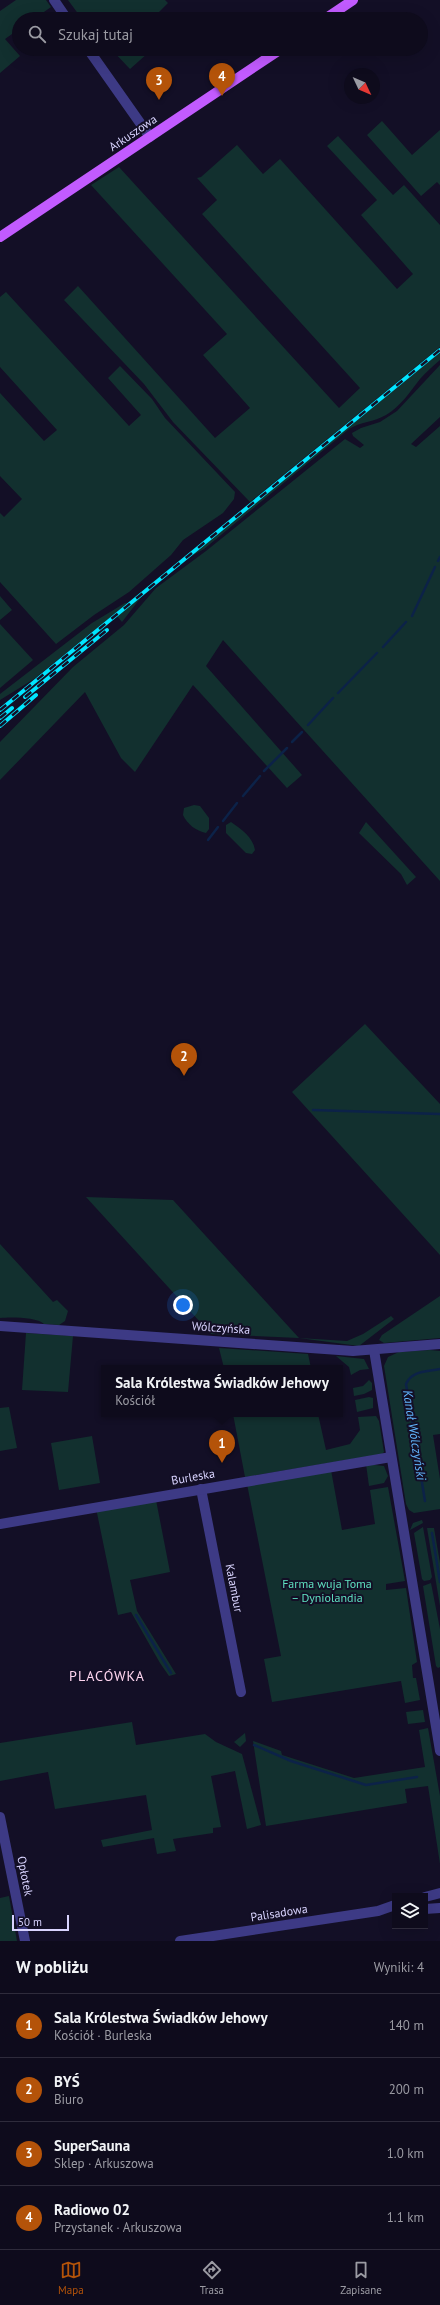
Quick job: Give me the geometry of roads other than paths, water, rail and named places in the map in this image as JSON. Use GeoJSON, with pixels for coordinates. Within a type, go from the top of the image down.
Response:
{"type":"FeatureCollection","features":[{"type":"Feature","properties":{"kind":"main road"},"geometry":{"type":"LineString","coordinates":[[335,12],[353,0]]}},
{"type":"Feature","properties":{"kind":"main road","name":"Arkuszowa"},"geometry":{"type":"LineString","coordinates":[[0,237],[271,56]]}},
{"type":"Feature","properties":{"kind":"street"},"geometry":{"type":"LineString","coordinates":[[54,0],[62,12]]}},
{"type":"Feature","properties":{"kind":"street"},"geometry":{"type":"LineString","coordinates":[[93,56],[150,137]]}},
{"type":"Feature","properties":{"kind":"street","name":"Wólczyńska"},"geometry":{"type":"LineString","coordinates":[[0,1326],[353,1351],[440,1344]]}},
{"type":"Feature","properties":{"kind":"street"},"geometry":{"type":"LineString","coordinates":[[374,1350],[440,1751]]}},
{"type":"Feature","properties":{"kind":"street","name":"Burleska"},"geometry":{"type":"LineString","coordinates":[[0,1524],[391,1457]]}},
{"type":"Feature","properties":{"kind":"street","name":"Kalambur"},"geometry":{"type":"LineString","coordinates":[[201,1489],[241,1692]]}},
{"type":"Feature","properties":{"kind":"street","name":"Opłotek"},"geometry":{"type":"LineString","coordinates":[[0,1816],[25,1941]]}},
{"type":"Feature","properties":{"kind":"street"},"geometry":{"type":"LineString","coordinates":[[428,1896],[440,1893]]}},
{"type":"Feature","properties":{"kind":"street","name":"Palisadowa"},"geometry":{"type":"LineString","coordinates":[[382,1910],[392,1906]]}},
{"type":"Feature","properties":{"kind":"street"},"geometry":{"type":"LineString","coordinates":[[428,1909],[440,1908]]}},
{"type":"Feature","properties":{"kind":"street","name":"Palisadowa"},"geometry":{"type":"LineString","coordinates":[[180,1941],[382,1910],[392,1910]]}},
{"type":"Feature","properties":{"kind":"waterway"},"geometry":{"type":"LineString","coordinates":[[438,561],[440,557]]}},
{"type":"Feature","properties":{"kind":"waterway"},"geometry":{"type":"LineString","coordinates":[[412,616],[435,567]]}},
{"type":"Feature","properties":{"kind":"waterway"},"geometry":{"type":"LineString","coordinates":[[383,647],[406,622]]}},
{"type":"Feature","properties":{"kind":"waterway"},"geometry":{"type":"LineString","coordinates":[[338,693],[377,653]]}},
{"type":"Feature","properties":{"kind":"waterway"},"geometry":{"type":"LineString","coordinates":[[308,725],[333,698]]}},
{"type":"Feature","properties":{"kind":"waterway"},"geometry":{"type":"LineString","coordinates":[[292,742],[302,732]]}},
{"type":"Feature","properties":{"kind":"waterway"},"geometry":{"type":"LineString","coordinates":[[264,771],[287,748]]}},
{"type":"Feature","properties":{"kind":"waterway"},"geometry":{"type":"LineString","coordinates":[[243,796],[260,776]]}},
{"type":"Feature","properties":{"kind":"waterway"},"geometry":{"type":"LineString","coordinates":[[223,821],[237,803]]}},
{"type":"Feature","properties":{"kind":"waterway"},"geometry":{"type":"LineString","coordinates":[[208,840],[218,827]]}},
{"type":"Feature","properties":{"kind":"waterway"},"geometry":{"type":"LineString","coordinates":[[313,1110],[440,1114]]}},
{"type":"Feature","properties":{"kind":"waterway","name":"Kanał Wólczyński"},"geometry":{"type":"LineString","coordinates":[[425,1501],[406,1384],[409,1379],[416,1374],[440,1369]]}},
{"type":"Feature","properties":{"kind":"waterway","name":"Kanał Wólczyński"},"geometry":{"type":"LineString","coordinates":[[432,1533],[440,1582]]}},
{"type":"Feature","properties":{"kind":"waterway"},"geometry":{"type":"LineString","coordinates":[[136,1615],[171,1673]]}},
{"type":"Feature","properties":{"kind":"waterway"},"geometry":{"type":"LineString","coordinates":[[254,1745],[291,1761],[366,1785],[417,1777]]}},
{"type":"Feature","properties":{"kind":"railway"},"geometry":{"type":"LineString","coordinates":[[0,710],[440,350]]}},
{"type":"Feature","properties":{"kind":"railway"},"geometry":{"type":"LineString","coordinates":[[25,697],[107,630]]}},
{"type":"Feature","properties":{"kind":"railway"},"geometry":{"type":"LineString","coordinates":[[0,726],[36,695]]}},
{"type":"Feature","properties":{"kind":"railway"},"geometry":{"type":"LineString","coordinates":[[0,718],[12,708]]}},
{"type":"Feature","properties":{"kind":"place","name":"Radiowo 02"},"geometry":{"type":"Point","coordinates":[222,96]}},
{"type":"Feature","properties":{"kind":"place","name":"SuperSauna"},"geometry":{"type":"Point","coordinates":[159,100]}},
{"type":"Feature","properties":{"kind":"place","name":"BYŚ"},"geometry":{"type":"Point","coordinates":[184,1076]}},
{"type":"Feature","properties":{"kind":"place","name":"Sala Królestwa Świadków Jehowy"},"geometry":{"type":"Point","coordinates":[222,1463]}},
{"type":"Feature","properties":{"kind":"district","name":"PLACÓWKA"},"geometry":{"type":"Point","coordinates":[107,1676]}},
{"type":"Feature","properties":{"kind":"park label","name":"Farma wuja Toma – Dyniolandia"},"geometry":{"type":"Point","coordinates":[327,1591]}}]}
